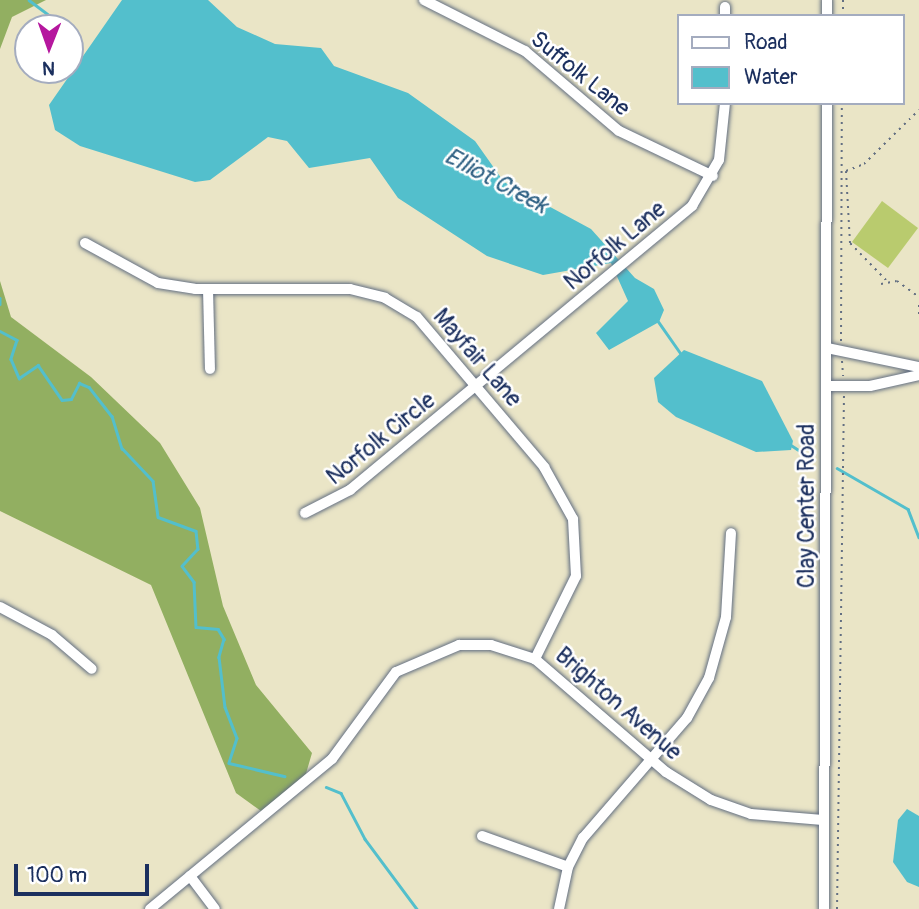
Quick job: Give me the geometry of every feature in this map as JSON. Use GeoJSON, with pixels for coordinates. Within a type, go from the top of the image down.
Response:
{"type":"FeatureCollection","features":[{"type":"Feature","properties":{"kind":"street","name":"Suffolk Lane"},"geometry":{"type":"LineString","coordinates":[[424,0],[525,51],[619,131],[713,176]]}},
{"type":"Feature","properties":{"kind":"street","name":"Norfolk Lane"},"geometry":{"type":"LineString","coordinates":[[477,386],[692,206],[713,176],[725,105]]}},
{"type":"Feature","properties":{"kind":"street","name":"Clay Center Road"},"geometry":{"type":"LineString","coordinates":[[824,909],[827,105]]}},
{"type":"Feature","properties":{"kind":"street","name":"Mayfair Lane"},"geometry":{"type":"LineString","coordinates":[[85,243],[158,283],[208,289],[350,289],[385,298],[417,317],[553,479],[573,519],[576,576],[535,659]]}},
{"type":"Feature","properties":{"kind":"street"},"geometry":{"type":"LineString","coordinates":[[208,289],[210,369]]}},
{"type":"Feature","properties":{"kind":"street"},"geometry":{"type":"LineString","coordinates":[[827,348],[919,367]]}},
{"type":"Feature","properties":{"kind":"street"},"geometry":{"type":"LineString","coordinates":[[827,386],[844,387],[919,375]]}},
{"type":"Feature","properties":{"kind":"street","name":"Norfolk Circle"},"geometry":{"type":"LineString","coordinates":[[305,513],[330,505],[477,386]]}},
{"type":"Feature","properties":{"kind":"street"},"geometry":{"type":"LineString","coordinates":[[559,909],[568,867],[592,826],[687,718],[714,665],[726,617],[731,533]]}},
{"type":"Feature","properties":{"kind":"street"},"geometry":{"type":"LineString","coordinates":[[0,607],[52,635],[92,669]]}},
{"type":"Feature","properties":{"kind":"street","name":"Brighton Avenue"},"geometry":{"type":"LineString","coordinates":[[150,909],[332,760],[383,684],[415,659],[474,644],[535,659],[651,758],[726,807],[823,820]]}},
{"type":"Feature","properties":{"kind":"street"},"geometry":{"type":"LineString","coordinates":[[482,836],[568,867]]}},
{"type":"Feature","properties":{"kind":"street"},"geometry":{"type":"LineString","coordinates":[[190,876],[215,909]]}},
{"type":"Feature","properties":{"kind":"path"},"geometry":{"type":"LineString","coordinates":[[837,909],[844,387],[842,105]]}},
{"type":"Feature","properties":{"kind":"path"},"geometry":{"type":"LineString","coordinates":[[919,110],[864,164],[846,171],[850,243],[886,280],[919,297]]}},
{"type":"Feature","properties":{"kind":"path"},"geometry":{"type":"LineString","coordinates":[[881,284],[886,280]]}},
{"type":"Feature","properties":{"kind":"path"},"geometry":{"type":"LineString","coordinates":[[919,305],[919,317]]}},
{"type":"Feature","properties":{"kind":"green space"},"geometry":{"type":"Polygon","coordinates":[[[0,0],[46,0],[14,14],[0,49],[0,0]]]}},
{"type":"Feature","properties":{"kind":"green space"},"geometry":{"type":"Polygon","coordinates":[[[882,201],[918,228],[888,268],[852,242],[882,201]]]}},
{"type":"Feature","properties":{"kind":"green space"},"geometry":{"type":"Polygon","coordinates":[[[0,281],[11,317],[91,377],[160,443],[200,508],[223,606],[256,685],[312,753],[305,777],[261,811],[236,793],[151,585],[0,511],[0,281]]]}},
{"type":"Feature","properties":{"kind":"water"},"geometry":{"type":"Polygon","coordinates":[[[122,0],[208,0],[237,27],[275,44],[321,48],[334,66],[408,93],[475,141],[504,182],[591,229],[635,278],[654,289],[664,310],[659,322],[609,350],[596,333],[628,301],[611,263],[543,275],[487,256],[398,198],[370,158],[309,168],[287,141],[268,137],[210,180],[195,182],[80,146],[55,130],[49,105],[64,84],[84,84],[84,55],[122,0]]]}},
{"type":"Feature","properties":{"kind":"water"},"geometry":{"type":"Polygon","coordinates":[[[684,350],[762,381],[793,441],[791,450],[756,452],[676,417],[658,402],[654,378],[684,350]]]}},
{"type":"Feature","properties":{"kind":"water"},"geometry":{"type":"Polygon","coordinates":[[[907,809],[919,816],[919,887],[907,882],[893,862],[898,820],[907,809]]]}},
{"type":"Feature","properties":{"kind":"waterway"},"geometry":{"type":"LineString","coordinates":[[29,0],[47,14]]}},
{"type":"Feature","properties":{"kind":"waterway"},"geometry":{"type":"LineString","coordinates":[[0,298],[0,304]]}},
{"type":"Feature","properties":{"kind":"waterway","name":"Elliot Creek"},"geometry":{"type":"LineString","coordinates":[[658,321],[680,353]]}},
{"type":"Feature","properties":{"kind":"waterway"},"geometry":{"type":"LineString","coordinates":[[0,331],[17,340],[11,359],[19,378],[38,365],[62,400],[71,399],[79,383],[89,387],[112,416],[122,448],[153,481],[158,517],[196,531],[198,549],[182,566],[194,582],[196,627],[218,629],[224,639],[219,657],[225,707],[237,738],[229,763],[284,776]]}},
{"type":"Feature","properties":{"kind":"waterway","name":"Elliot Creek"},"geometry":{"type":"LineString","coordinates":[[791,445],[814,460]]}},
{"type":"Feature","properties":{"kind":"waterway","name":"Elliot Creek"},"geometry":{"type":"LineString","coordinates":[[837,468],[908,509],[919,537]]}},
{"type":"Feature","properties":{"kind":"waterway"},"geometry":{"type":"LineString","coordinates":[[326,787],[341,793],[365,839],[417,909]]}}]}
